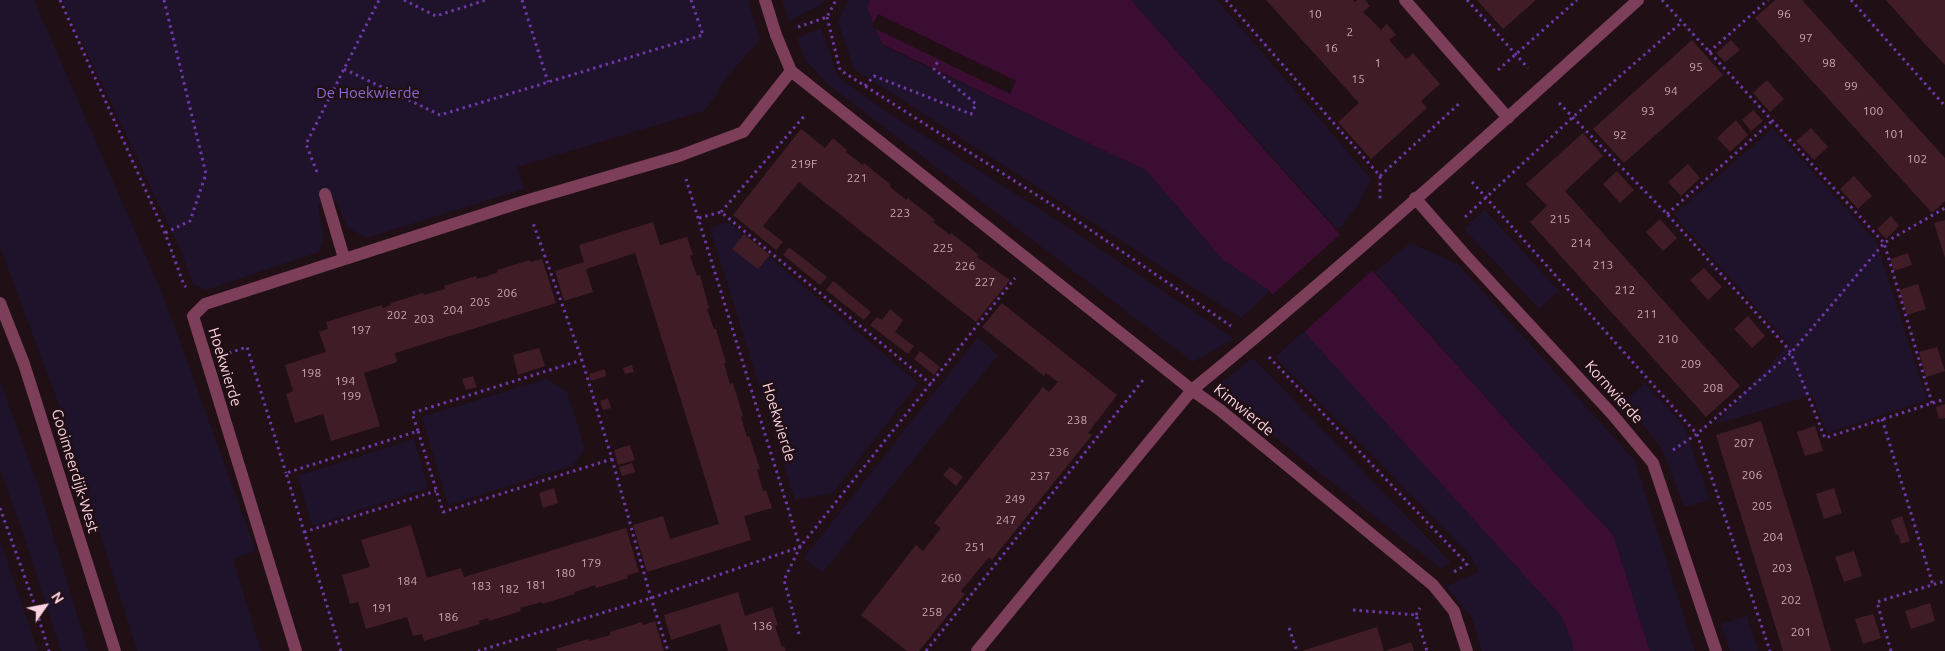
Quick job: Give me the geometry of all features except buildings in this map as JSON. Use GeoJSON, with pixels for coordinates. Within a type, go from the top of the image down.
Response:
{"type":"FeatureCollection","features":[{"type":"Feature","properties":{"kind":"street"},"geometry":{"type":"LineString","coordinates":[[765,0],[776,35],[791,71],[1192,390],[1282,316],[1456,164],[1638,0]]}},
{"type":"Feature","properties":{"kind":"street"},"geometry":{"type":"LineString","coordinates":[[1405,0],[1508,118]]}},
{"type":"Feature","properties":{"kind":"street"},"geometry":{"type":"LineString","coordinates":[[205,304],[525,201],[679,156],[744,132],[791,71]]}},
{"type":"Feature","properties":{"kind":"street"},"geometry":{"type":"LineString","coordinates":[[325,194],[344,258]]}},
{"type":"Feature","properties":{"kind":"street","name":"Kornwierde"},"geometry":{"type":"LineString","coordinates":[[1415,198],[1653,463],[1716,651]]}},
{"type":"Feature","properties":{"kind":"street","name":"Gooimeerdijk-West"},"geometry":{"type":"LineString","coordinates":[[0,303],[24,364],[115,651]]}},
{"type":"Feature","properties":{"kind":"street","name":"Hoekwierde"},"geometry":{"type":"LineString","coordinates":[[205,304],[192,316],[296,651]]}},
{"type":"Feature","properties":{"kind":"street","name":"Kimwierde"},"geometry":{"type":"LineString","coordinates":[[978,651],[1192,390],[1220,410],[1433,586],[1454,611],[1466,651]]}},
{"type":"Feature","properties":{"kind":"path"},"geometry":{"type":"LineString","coordinates":[[60,0],[165,233],[184,285],[205,304]]}},
{"type":"Feature","properties":{"kind":"path"},"geometry":{"type":"LineString","coordinates":[[164,0],[206,174],[190,221],[165,233]]}},
{"type":"Feature","properties":{"kind":"path"},"geometry":{"type":"LineString","coordinates":[[325,194],[306,144],[379,0]]}},
{"type":"Feature","properties":{"kind":"path"},"geometry":{"type":"LineString","coordinates":[[404,0],[436,16],[486,0]]}},
{"type":"Feature","properties":{"kind":"path"},"geometry":{"type":"LineString","coordinates":[[522,0],[548,82]]}},
{"type":"Feature","properties":{"kind":"path"},"geometry":{"type":"LineString","coordinates":[[344,69],[440,116],[702,35],[691,0]]}},
{"type":"Feature","properties":{"kind":"path"},"geometry":{"type":"LineString","coordinates":[[836,0],[827,17],[840,70],[1076,220],[1253,340],[1466,564],[1433,586]]}},
{"type":"Feature","properties":{"kind":"path"},"geometry":{"type":"LineString","coordinates":[[1226,0],[1380,176],[1379,208],[1390,220]]}},
{"type":"Feature","properties":{"kind":"path"},"geometry":{"type":"LineString","coordinates":[[1467,0],[1543,86],[1668,214],[1790,353],[1825,438],[1945,399]]}},
{"type":"Feature","properties":{"kind":"path"},"geometry":{"type":"LineString","coordinates":[[1662,0],[1884,243],[1932,403]]}},
{"type":"Feature","properties":{"kind":"path"},"geometry":{"type":"LineString","coordinates":[[1709,52],[1768,0]]}},
{"type":"Feature","properties":{"kind":"path"},"geometry":{"type":"LineString","coordinates":[[1851,0],[1945,106]]}},
{"type":"Feature","properties":{"kind":"path"},"geometry":{"type":"LineString","coordinates":[[776,35],[827,17]]}},
{"type":"Feature","properties":{"kind":"path"},"geometry":{"type":"LineString","coordinates":[[1446,233],[1573,117],[1682,22]]}},
{"type":"Feature","properties":{"kind":"path"},"geometry":{"type":"LineString","coordinates":[[865,86],[874,76],[971,114],[976,104],[934,69],[939,59]]}},
{"type":"Feature","properties":{"kind":"path"},"geometry":{"type":"LineString","coordinates":[[699,218],[721,212],[822,96]]}},
{"type":"Feature","properties":{"kind":"path"},"geometry":{"type":"LineString","coordinates":[[1668,214],[1772,121]]}},
{"type":"Feature","properties":{"kind":"path","name":"Hoekwierde"},"geometry":{"type":"LineString","coordinates":[[679,156],[800,547]]}},
{"type":"Feature","properties":{"kind":"path"},"geometry":{"type":"LineString","coordinates":[[1456,164],[1697,434],[1770,651]]}},
{"type":"Feature","properties":{"kind":"path"},"geometry":{"type":"LineString","coordinates":[[525,201],[582,360],[668,651]]}},
{"type":"Feature","properties":{"kind":"path"},"geometry":{"type":"LineString","coordinates":[[1653,463],[1697,434],[1790,353],[1884,243],[1945,208]]}},
{"type":"Feature","properties":{"kind":"path"},"geometry":{"type":"LineString","coordinates":[[721,212],[931,384]]}},
{"type":"Feature","properties":{"kind":"path"},"geometry":{"type":"LineString","coordinates":[[798,634],[784,580],[800,547],[1029,260]]}},
{"type":"Feature","properties":{"kind":"path"},"geometry":{"type":"LineString","coordinates":[[206,360],[247,346],[341,651]]}},
{"type":"Feature","properties":{"kind":"path"},"geometry":{"type":"LineString","coordinates":[[582,360],[412,413],[443,512],[612,459]]}},
{"type":"Feature","properties":{"kind":"path"},"geometry":{"type":"LineString","coordinates":[[926,651],[1158,362]]}},
{"type":"Feature","properties":{"kind":"path"},"geometry":{"type":"LineString","coordinates":[[1882,419],[1933,585]]}},
{"type":"Feature","properties":{"kind":"path"},"geometry":{"type":"LineString","coordinates":[[286,473],[418,431]]}},
{"type":"Feature","properties":{"kind":"path"},"geometry":{"type":"LineString","coordinates":[[304,532],[436,491]]}},
{"type":"Feature","properties":{"kind":"path"},"geometry":{"type":"LineString","coordinates":[[0,508],[49,651]]}},
{"type":"Feature","properties":{"kind":"path"},"geometry":{"type":"LineString","coordinates":[[478,651],[651,598],[800,547]]}},
{"type":"Feature","properties":{"kind":"path"},"geometry":{"type":"LineString","coordinates":[[1892,651],[1877,602],[1945,581]]}},
{"type":"Feature","properties":{"kind":"path"},"geometry":{"type":"LineString","coordinates":[[1353,610],[1416,615],[1427,651]]}},
{"type":"Feature","properties":{"kind":"path"},"geometry":{"type":"LineString","coordinates":[[1290,628],[1297,651]]}},
{"type":"Feature","properties":{"kind":"green space"},"geometry":{"type":"Polygon","coordinates":[[[0,0],[34,0],[165,300],[256,551],[233,559],[261,651],[137,651],[62,413],[0,247],[0,0]]]}},
{"type":"Feature","properties":{"kind":"green space","name":"De Hoekwierde"},"geometry":{"type":"Polygon","coordinates":[[[62,0],[748,0],[760,39],[720,86],[716,96],[704,111],[517,167],[524,189],[366,238],[347,227],[336,200],[318,205],[324,237],[319,252],[206,290],[193,284],[181,251],[62,0]]]}},
{"type":"Feature","properties":{"kind":"green space"},"geometry":{"type":"Polygon","coordinates":[[[782,0],[824,0],[822,4],[789,21],[782,0]]]}},
{"type":"Feature","properties":{"kind":"green space"},"geometry":{"type":"Polygon","coordinates":[[[848,0],[870,0],[882,45],[1147,171],[1223,260],[1270,291],[1241,318],[854,69],[838,22],[848,0]]]}},
{"type":"Feature","properties":{"kind":"green space"},"geometry":{"type":"Polygon","coordinates":[[[1131,0],[1217,0],[1371,179],[1357,207],[1338,230],[1131,0]]]}},
{"type":"Feature","properties":{"kind":"green space"},"geometry":{"type":"Polygon","coordinates":[[[821,28],[838,77],[887,112],[1063,224],[1234,339],[1193,362],[831,87],[806,61],[797,38],[821,28]]]}},
{"type":"Feature","properties":{"kind":"green space"},"geometry":{"type":"Polygon","coordinates":[[[1773,128],[1876,241],[1927,400],[1827,433],[1812,395],[1714,425],[1789,344],[1674,215],[1773,128]]]}},
{"type":"Feature","properties":{"kind":"green space"},"geometry":{"type":"Polygon","coordinates":[[[1485,210],[1559,291],[1539,309],[1464,229],[1485,210]]]}},
{"type":"Feature","properties":{"kind":"green space"},"geometry":{"type":"Polygon","coordinates":[[[728,222],[918,383],[833,493],[795,500],[710,228],[728,222]]]}},
{"type":"Feature","properties":{"kind":"green space"},"geometry":{"type":"Polygon","coordinates":[[[1410,243],[1458,264],[1635,461],[1695,651],[1650,651],[1613,535],[1503,417],[1375,272],[1410,243]]]}},
{"type":"Feature","properties":{"kind":"green space"},"geometry":{"type":"Polygon","coordinates":[[[1304,331],[1562,617],[1573,645],[1573,651],[1482,651],[1472,618],[1446,586],[1479,572],[1469,554],[1275,357],[1304,331]]]}},
{"type":"Feature","properties":{"kind":"green space"},"geometry":{"type":"Polygon","coordinates":[[[978,337],[998,355],[822,573],[804,558],[978,337]]]}},
{"type":"Feature","properties":{"kind":"green space"},"geometry":{"type":"Polygon","coordinates":[[[1253,358],[1451,562],[1441,569],[1213,388],[1253,358]]]}},
{"type":"Feature","properties":{"kind":"green space"},"geometry":{"type":"Polygon","coordinates":[[[546,379],[567,391],[585,449],[572,466],[448,505],[422,417],[546,379]]]}},
{"type":"Feature","properties":{"kind":"green space"},"geometry":{"type":"Polygon","coordinates":[[[0,381],[39,488],[88,651],[61,651],[0,469],[0,381]]]}},
{"type":"Feature","properties":{"kind":"green space"},"geometry":{"type":"Polygon","coordinates":[[[1645,383],[1684,426],[1710,500],[1684,507],[1662,449],[1625,402],[1645,383]]]}},
{"type":"Feature","properties":{"kind":"green space"},"geometry":{"type":"Polygon","coordinates":[[[414,439],[428,488],[312,526],[298,476],[414,439]]]}},
{"type":"Feature","properties":{"kind":"green space"},"geometry":{"type":"Polygon","coordinates":[[[0,540],[38,651],[0,651],[0,540]]]}},
{"type":"Feature","properties":{"kind":"green space"},"geometry":{"type":"Polygon","coordinates":[[[1747,616],[1758,651],[1730,651],[1721,624],[1747,616]]]}},
{"type":"Feature","properties":{"kind":"shaded area"},"geometry":{"type":"Polygon","coordinates":[[[870,0],[1131,0],[1503,417],[1613,535],[1650,651],[1573,651],[1573,645],[1562,617],[1315,344],[1270,291],[1223,260],[1147,171],[882,44],[867,7],[870,0]]]}},
{"type":"Feature","properties":{"kind":"pier"},"geometry":{"type":"Polygon","coordinates":[[[878,14],[1016,81],[1010,94],[872,27],[878,14]]]}},
{"type":"Feature","properties":{"kind":"pier"},"geometry":{"type":"Polygon","coordinates":[[[1343,232],[1375,268],[1303,333],[1271,296],[1343,232]]]}}]}
